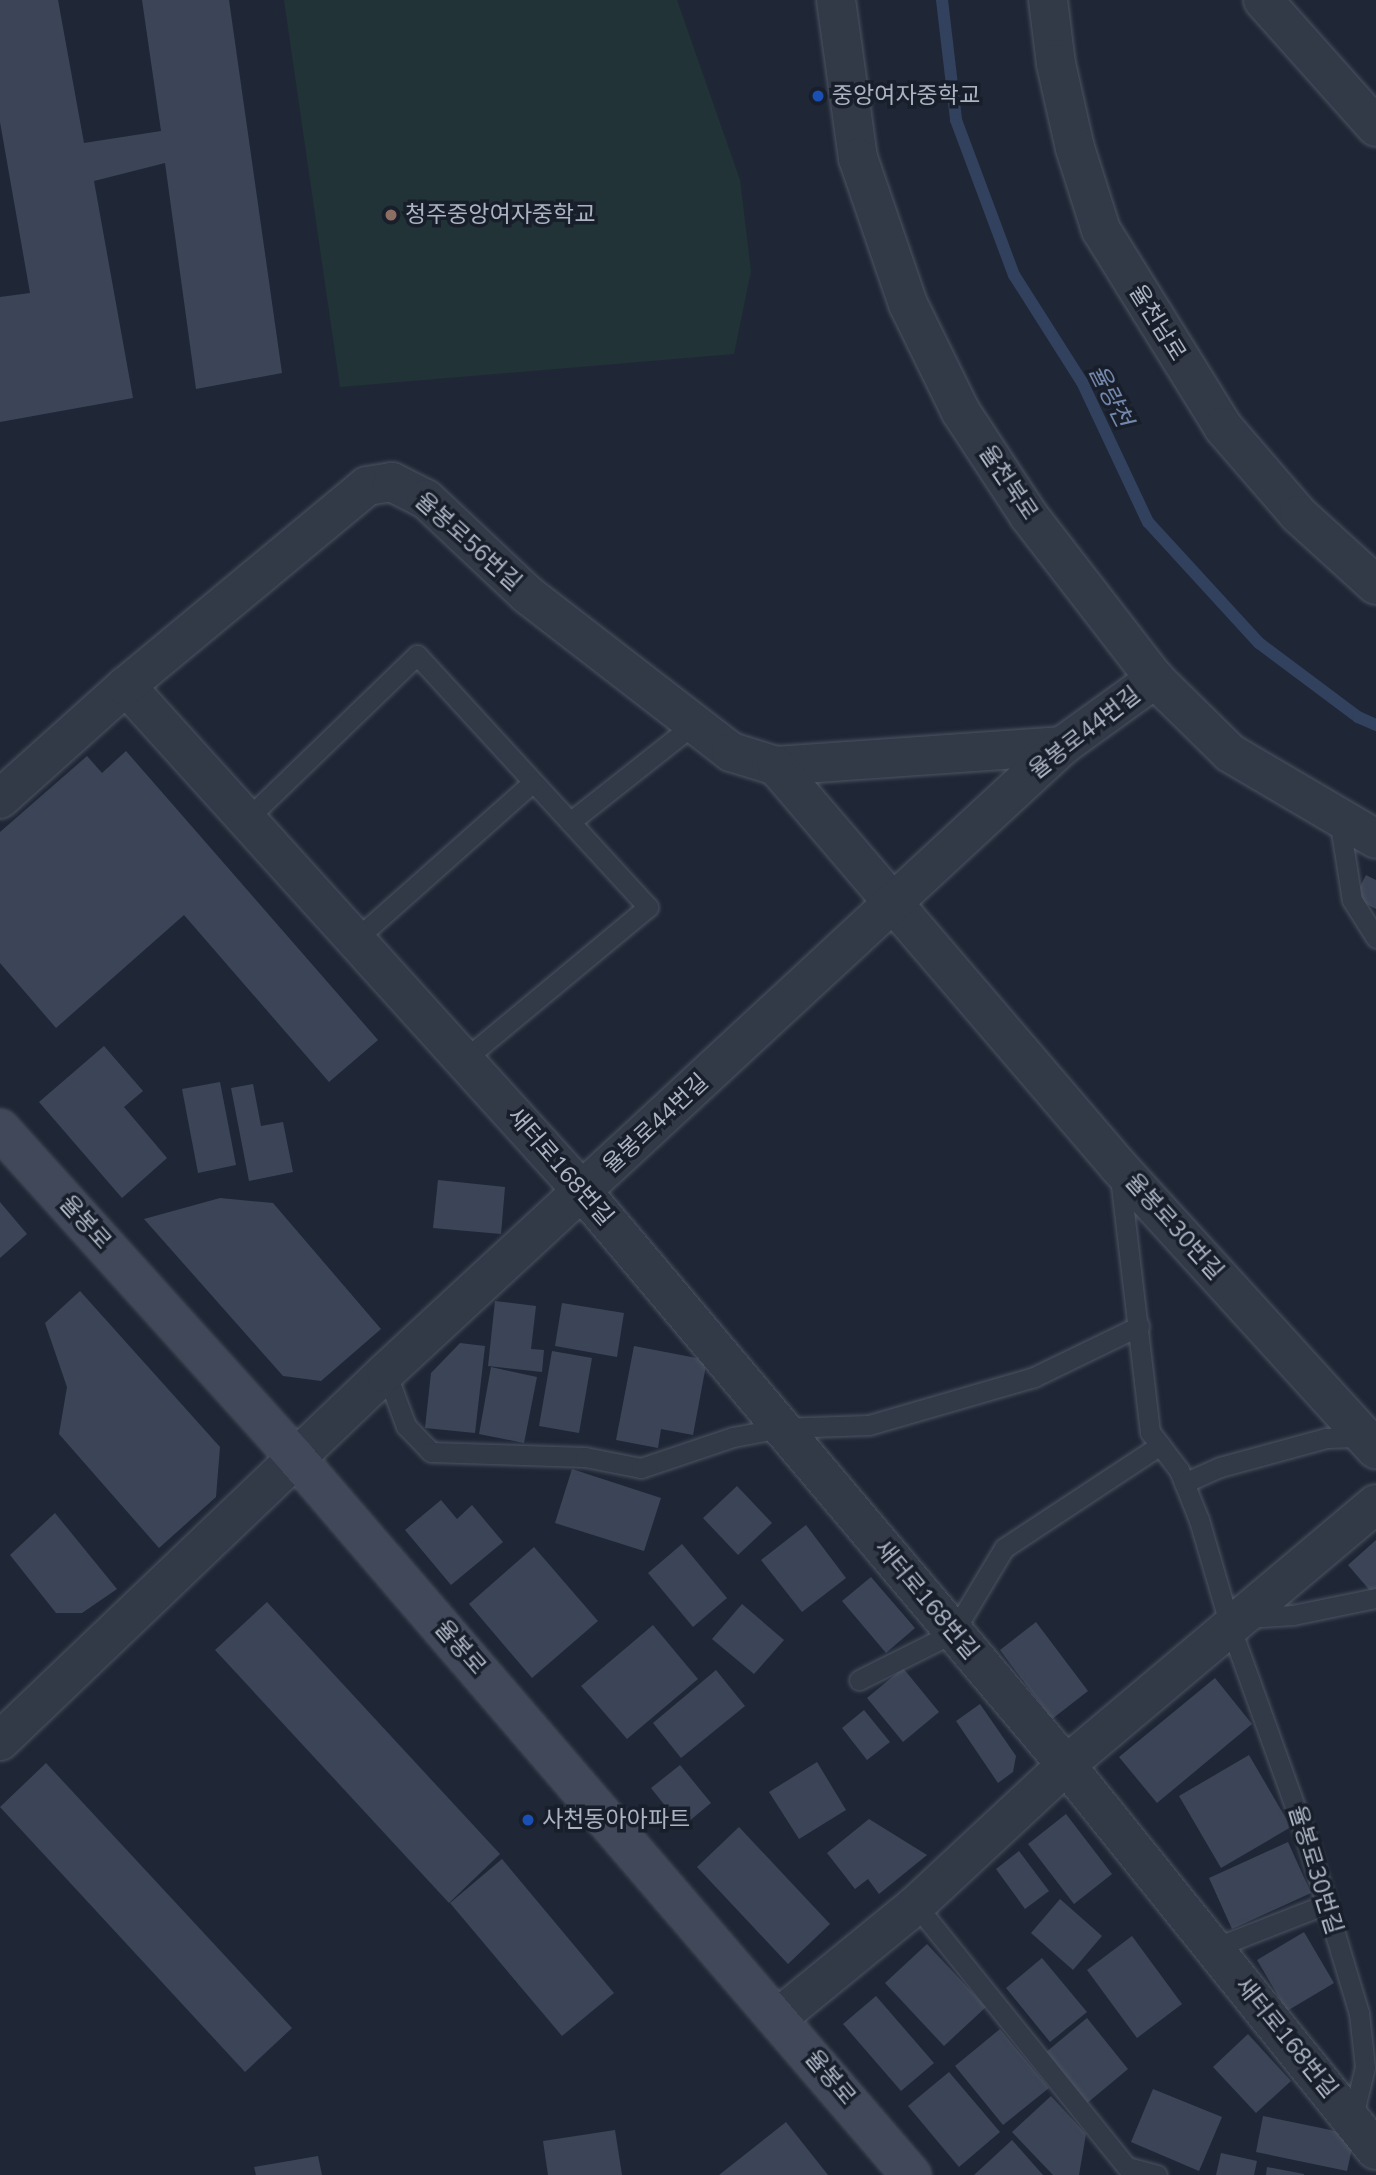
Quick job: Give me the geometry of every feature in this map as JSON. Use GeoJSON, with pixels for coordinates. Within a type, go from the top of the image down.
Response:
{"type":"FeatureCollection","features":[{"type":"Feature","properties":{"kind":"street","name":"율천북로"},"geometry":{"type":"LineString","coordinates":[[836,0],[858,158],[908,304],[961,412],[1028,516],[1155,679],[1230,753],[1376,839]]}},
{"type":"Feature","properties":{"kind":"street","name":"율천남로"},"geometry":{"type":"LineString","coordinates":[[1048,0],[1056,64],[1075,148],[1101,230],[1223,427],[1299,515],[1376,585]]}},
{"type":"Feature","properties":{"kind":"street"},"geometry":{"type":"LineString","coordinates":[[1264,0],[1376,127]]}},
{"type":"Feature","properties":{"kind":"street","name":"율봉로56번길"},"geometry":{"type":"LineString","coordinates":[[2,793],[367,486],[392,482],[426,499],[528,595],[731,752],[776,766]]}},
{"type":"Feature","properties":{"kind":"street","name":"율봉로44번길"},"geometry":{"type":"LineString","coordinates":[[0,1741],[386,1372],[1062,746],[1155,679]]}},
{"type":"Feature","properties":{"kind":"street","name":"새터로168번길"},"geometry":{"type":"LineString","coordinates":[[126,686],[583,1192],[1066,1765],[1376,2150]]}},
{"type":"Feature","properties":{"kind":"street"},"geometry":{"type":"LineString","coordinates":[[776,766],[1062,746]]}},
{"type":"Feature","properties":{"kind":"street"},"geometry":{"type":"LineString","coordinates":[[776,766],[1119,1167]]}},
{"type":"Feature","properties":{"kind":"street","name":"율봉로"},"geometry":{"type":"LineString","coordinates":[[0,1129],[296,1458],[779,2017],[911,2175]]}},
{"type":"Feature","properties":{"kind":"street","name":"율봉로30번길"},"geometry":{"type":"LineString","coordinates":[[1119,1167],[1371,1443]]}},
{"type":"Feature","properties":{"kind":"street"},"geometry":{"type":"LineString","coordinates":[[779,2017],[916,1905],[1066,1765],[1376,1504]]}},
{"type":"Feature","properties":{"kind":"lane"},"geometry":{"type":"LineString","coordinates":[[247,819],[417,655],[648,907],[464,1060]]}},
{"type":"Feature","properties":{"kind":"lane"},"geometry":{"type":"LineString","coordinates":[[570,822],[694,724]]}},
{"type":"Feature","properties":{"kind":"lane"},"geometry":{"type":"LineString","coordinates":[[355,940],[533,782]]}},
{"type":"Feature","properties":{"kind":"lane"},"geometry":{"type":"LineString","coordinates":[[1339,819],[1352,900],[1376,939]]}},
{"type":"Feature","properties":{"kind":"lane","name":"율봉로30번길"},"geometry":{"type":"LineString","coordinates":[[1119,1167],[1150,1432],[1184,1483],[1235,1622],[1359,2013],[1365,2067],[1352,2120]]}},
{"type":"Feature","properties":{"kind":"lane"},"geometry":{"type":"LineString","coordinates":[[386,1372],[406,1426],[431,1452],[585,1457],[641,1468],[733,1437],[781,1428],[869,1425],[1034,1377],[1139,1326]]}},
{"type":"Feature","properties":{"kind":"lane","name":"율봉로30번길"},"geometry":{"type":"LineString","coordinates":[[1184,1483],[1220,1467],[1326,1438],[1371,1443]]}},
{"type":"Feature","properties":{"kind":"lane"},"geometry":{"type":"LineString","coordinates":[[859,1680],[953,1633],[1004,1548],[1160,1446]]}},
{"type":"Feature","properties":{"kind":"lane"},"geometry":{"type":"LineString","coordinates":[[1235,1622],[1293,1615],[1376,1598]]}},
{"type":"Feature","properties":{"kind":"lane"},"geometry":{"type":"LineString","coordinates":[[1214,1948],[1326,1904]]}},
{"type":"Feature","properties":{"kind":"lane"},"geometry":{"type":"LineString","coordinates":[[916,1905],[1127,2167],[1157,2175]]}},
{"type":"Feature","properties":{"kind":"shaded area"},"geometry":{"type":"Polygon","coordinates":[[[284,0],[677,0],[740,180],[751,271],[734,354],[340,387],[284,0]]]}},
{"type":"Feature","properties":{"kind":"building"},"geometry":{"type":"Polygon","coordinates":[[[0,0],[58,0],[84,143],[161,131],[142,0],[229,0],[282,373],[196,389],[165,163],[94,181],[133,398],[0,422],[0,297],[30,293],[0,122],[0,0]]]}},
{"type":"Feature","properties":{"kind":"building"},"geometry":{"type":"Polygon","coordinates":[[[126,751],[378,1040],[329,1082],[184,915],[56,1028],[0,963],[0,832],[87,756],[102,773],[126,751]]]}},
{"type":"Feature","properties":{"kind":"building"},"geometry":{"type":"Polygon","coordinates":[[[1366,875],[1376,880],[1376,909],[1354,898],[1366,875]]]}},
{"type":"Feature","properties":{"kind":"building"},"geometry":{"type":"Polygon","coordinates":[[[104,1046],[143,1091],[124,1107],[167,1158],[122,1198],[39,1102],[104,1046]]]}},
{"type":"Feature","properties":{"kind":"building"},"geometry":{"type":"Polygon","coordinates":[[[220,1082],[236,1165],[198,1173],[182,1089],[220,1082]]]}},
{"type":"Feature","properties":{"kind":"building"},"geometry":{"type":"Polygon","coordinates":[[[253,1084],[261,1126],[283,1122],[293,1172],[249,1181],[231,1088],[253,1084]]]}},
{"type":"Feature","properties":{"kind":"building"},"geometry":{"type":"Polygon","coordinates":[[[438,1180],[505,1187],[501,1234],[433,1228],[438,1180]]]}},
{"type":"Feature","properties":{"kind":"building"},"geometry":{"type":"Polygon","coordinates":[[[220,1198],[273,1203],[381,1329],[321,1381],[283,1376],[144,1219],[220,1198]]]}},
{"type":"Feature","properties":{"kind":"building"},"geometry":{"type":"Polygon","coordinates":[[[0,1202],[27,1234],[0,1258],[0,1202]]]}},
{"type":"Feature","properties":{"kind":"building"},"geometry":{"type":"Polygon","coordinates":[[[80,1291],[220,1447],[216,1497],[159,1548],[59,1434],[67,1387],[45,1323],[80,1291]]]}},
{"type":"Feature","properties":{"kind":"building"},"geometry":{"type":"Polygon","coordinates":[[[495,1301],[536,1306],[531,1349],[544,1350],[542,1372],[488,1366],[495,1301]]]}},
{"type":"Feature","properties":{"kind":"building"},"geometry":{"type":"Polygon","coordinates":[[[562,1303],[624,1313],[617,1357],[555,1346],[562,1303]]]}},
{"type":"Feature","properties":{"kind":"building"},"geometry":{"type":"Polygon","coordinates":[[[460,1343],[485,1346],[475,1433],[425,1428],[431,1373],[460,1343]]]}},
{"type":"Feature","properties":{"kind":"building"},"geometry":{"type":"Polygon","coordinates":[[[634,1346],[707,1360],[693,1435],[661,1429],[658,1448],[616,1440],[634,1346]]]}},
{"type":"Feature","properties":{"kind":"building"},"geometry":{"type":"Polygon","coordinates":[[[552,1351],[592,1358],[579,1433],[539,1426],[552,1351]]]}},
{"type":"Feature","properties":{"kind":"building"},"geometry":{"type":"Polygon","coordinates":[[[491,1367],[537,1377],[524,1443],[479,1434],[491,1367]]]}},
{"type":"Feature","properties":{"kind":"building"},"geometry":{"type":"Polygon","coordinates":[[[572,1469],[661,1498],[644,1551],[555,1523],[572,1469]]]}},
{"type":"Feature","properties":{"kind":"building"},"geometry":{"type":"Polygon","coordinates":[[[737,1486],[772,1523],[738,1555],[703,1518],[737,1486]]]}},
{"type":"Feature","properties":{"kind":"building"},"geometry":{"type":"Polygon","coordinates":[[[441,1500],[457,1519],[472,1505],[503,1542],[451,1585],[405,1530],[441,1500]]]}},
{"type":"Feature","properties":{"kind":"building"},"geometry":{"type":"Polygon","coordinates":[[[55,1513],[117,1589],[82,1613],[56,1613],[10,1555],[55,1513]]]}},
{"type":"Feature","properties":{"kind":"building"},"geometry":{"type":"Polygon","coordinates":[[[806,1525],[846,1578],[802,1612],[761,1560],[806,1525]]]}},
{"type":"Feature","properties":{"kind":"building"},"geometry":{"type":"Polygon","coordinates":[[[1376,1540],[1376,1589],[1372,1593],[1348,1565],[1376,1540]]]}},
{"type":"Feature","properties":{"kind":"building"},"geometry":{"type":"Polygon","coordinates":[[[682,1544],[727,1598],[693,1627],[648,1573],[682,1544]]]}},
{"type":"Feature","properties":{"kind":"building"},"geometry":{"type":"Polygon","coordinates":[[[534,1547],[598,1621],[532,1678],[469,1604],[534,1547]]]}},
{"type":"Feature","properties":{"kind":"building"},"geometry":{"type":"Polygon","coordinates":[[[871,1577],[915,1628],[886,1653],[842,1601],[871,1577]]]}},
{"type":"Feature","properties":{"kind":"building"},"geometry":{"type":"Polygon","coordinates":[[[267,1602],[500,1854],[449,1903],[215,1650],[267,1602]]]}},
{"type":"Feature","properties":{"kind":"building"},"geometry":{"type":"Polygon","coordinates":[[[742,1604],[784,1640],[754,1674],[712,1639],[742,1604]]]}},
{"type":"Feature","properties":{"kind":"building"},"geometry":{"type":"Polygon","coordinates":[[[1036,1622],[1088,1691],[1052,1719],[1000,1650],[1036,1622]]]}},
{"type":"Feature","properties":{"kind":"building"},"geometry":{"type":"Polygon","coordinates":[[[653,1625],[698,1679],[627,1739],[581,1686],[653,1625]]]}},
{"type":"Feature","properties":{"kind":"building"},"geometry":{"type":"Polygon","coordinates":[[[903,1668],[939,1712],[903,1742],[867,1698],[903,1668]]]}},
{"type":"Feature","properties":{"kind":"building"},"geometry":{"type":"Polygon","coordinates":[[[716,1670],[745,1706],[681,1758],[653,1723],[716,1670]]]}},
{"type":"Feature","properties":{"kind":"building"},"geometry":{"type":"Polygon","coordinates":[[[1215,1678],[1252,1724],[1157,1803],[1119,1757],[1215,1678]]]}},
{"type":"Feature","properties":{"kind":"building"},"geometry":{"type":"Polygon","coordinates":[[[980,1704],[1016,1756],[1013,1772],[998,1783],[956,1721],[980,1704]]]}},
{"type":"Feature","properties":{"kind":"building"},"geometry":{"type":"Polygon","coordinates":[[[864,1710],[890,1742],[867,1760],[842,1728],[864,1710]]]}},
{"type":"Feature","properties":{"kind":"building"},"geometry":{"type":"Polygon","coordinates":[[[1249,1755],[1291,1827],[1221,1868],[1179,1796],[1249,1755]]]}},
{"type":"Feature","properties":{"kind":"building"},"geometry":{"type":"Polygon","coordinates":[[[817,1762],[846,1810],[799,1839],[769,1792],[817,1762]]]}},
{"type":"Feature","properties":{"kind":"building"},"geometry":{"type":"Polygon","coordinates":[[[46,1763],[292,2028],[245,2072],[0,1807],[46,1763]]]}},
{"type":"Feature","properties":{"kind":"building"},"geometry":{"type":"Polygon","coordinates":[[[680,1765],[711,1803],[682,1827],[651,1788],[680,1765]]]}},
{"type":"Feature","properties":{"kind":"building"},"geometry":{"type":"Polygon","coordinates":[[[1066,1814],[1112,1874],[1074,1904],[1028,1844],[1066,1814]]]}},
{"type":"Feature","properties":{"kind":"building"},"geometry":{"type":"Polygon","coordinates":[[[869,1819],[927,1855],[879,1894],[868,1879],[855,1889],[827,1853],[869,1819]]]}},
{"type":"Feature","properties":{"kind":"building"},"geometry":{"type":"Polygon","coordinates":[[[739,1827],[830,1924],[788,1964],[697,1867],[739,1827]]]}},
{"type":"Feature","properties":{"kind":"building"},"geometry":{"type":"Polygon","coordinates":[[[1288,1842],[1311,1893],[1232,1929],[1209,1878],[1288,1842]]]}},
{"type":"Feature","properties":{"kind":"building"},"geometry":{"type":"Polygon","coordinates":[[[1019,1851],[1049,1891],[1025,1909],[996,1869],[1019,1851]]]}},
{"type":"Feature","properties":{"kind":"building"},"geometry":{"type":"Polygon","coordinates":[[[502,1859],[614,1993],[562,2036],[450,1903],[502,1859]]]}},
{"type":"Feature","properties":{"kind":"building"},"geometry":{"type":"Polygon","coordinates":[[[1060,1899],[1102,1936],[1073,1970],[1031,1933],[1060,1899]]]}},
{"type":"Feature","properties":{"kind":"building"},"geometry":{"type":"Polygon","coordinates":[[[1304,1932],[1334,1983],[1287,2011],[1257,1960],[1304,1932]]]}},
{"type":"Feature","properties":{"kind":"building"},"geometry":{"type":"Polygon","coordinates":[[[1132,1936],[1182,2004],[1137,2038],[1087,1970],[1132,1936]]]}},
{"type":"Feature","properties":{"kind":"building"},"geometry":{"type":"Polygon","coordinates":[[[927,1944],[986,2007],[944,2046],[885,1983],[927,1944]]]}},
{"type":"Feature","properties":{"kind":"building"},"geometry":{"type":"Polygon","coordinates":[[[1042,1958],[1087,2012],[1050,2042],[1006,1988],[1042,1958]]]}},
{"type":"Feature","properties":{"kind":"building"},"geometry":{"type":"Polygon","coordinates":[[[876,1996],[934,2063],[901,2091],[843,2024],[876,1996]]]}},
{"type":"Feature","properties":{"kind":"building"},"geometry":{"type":"Polygon","coordinates":[[[1087,2018],[1128,2069],[1086,2104],[1045,2053],[1087,2018]]]}},
{"type":"Feature","properties":{"kind":"building"},"geometry":{"type":"Polygon","coordinates":[[[1000,2029],[1049,2088],[1003,2125],[955,2066],[1000,2029]]]}},
{"type":"Feature","properties":{"kind":"building"},"geometry":{"type":"Polygon","coordinates":[[[1248,2034],[1291,2081],[1256,2113],[1213,2067],[1248,2034]]]}},
{"type":"Feature","properties":{"kind":"building"},"geometry":{"type":"Polygon","coordinates":[[[949,2072],[1000,2132],[959,2167],[908,2106],[949,2072]]]}},
{"type":"Feature","properties":{"kind":"building"},"geometry":{"type":"Polygon","coordinates":[[[1153,2089],[1222,2117],[1199,2171],[1131,2142],[1153,2089]]]}},
{"type":"Feature","properties":{"kind":"building"},"geometry":{"type":"Polygon","coordinates":[[[1051,2096],[1086,2134],[1079,2175],[1053,2175],[1012,2132],[1051,2096]]]}},
{"type":"Feature","properties":{"kind":"building"},"geometry":{"type":"Polygon","coordinates":[[[1263,2116],[1355,2135],[1347,2171],[1256,2152],[1263,2116]]]}},
{"type":"Feature","properties":{"kind":"building"},"geometry":{"type":"Polygon","coordinates":[[[786,2122],[828,2175],[719,2175],[786,2122]]]}},
{"type":"Feature","properties":{"kind":"building"},"geometry":{"type":"Polygon","coordinates":[[[615,2130],[622,2175],[548,2175],[543,2141],[615,2130]]]}},
{"type":"Feature","properties":{"kind":"building"},"geometry":{"type":"Polygon","coordinates":[[[1012,2140],[1043,2175],[974,2175],[1012,2140]]]}},
{"type":"Feature","properties":{"kind":"building"},"geometry":{"type":"Polygon","coordinates":[[[1221,2153],[1257,2161],[1254,2175],[1216,2175],[1221,2153]]]}},
{"type":"Feature","properties":{"kind":"building"},"geometry":{"type":"Polygon","coordinates":[[[318,2156],[322,2175],[256,2175],[254,2167],[318,2156]]]}},
{"type":"Feature","properties":{"kind":"building"},"geometry":{"type":"Polygon","coordinates":[[[1267,2167],[1304,2174],[1304,2175],[1266,2175],[1267,2167]]]}},
{"type":"Feature","properties":{"kind":"waterway","name":"율량천"},"geometry":{"type":"LineString","coordinates":[[942,0],[956,120],[1014,275],[1082,382],[1148,522],[1259,643],[1358,717],[1376,725]]}},
{"type":"Feature","properties":{"kind":"place","name":"중앙여자중학교"},"geometry":{"type":"Point","coordinates":[818,96]}},
{"type":"Feature","properties":{"kind":"place","name":"청주중앙여자중학교"},"geometry":{"type":"Point","coordinates":[391,215]}},
{"type":"Feature","properties":{"kind":"place","name":"사천동아아파트"},"geometry":{"type":"Point","coordinates":[528,1820]}}]}
